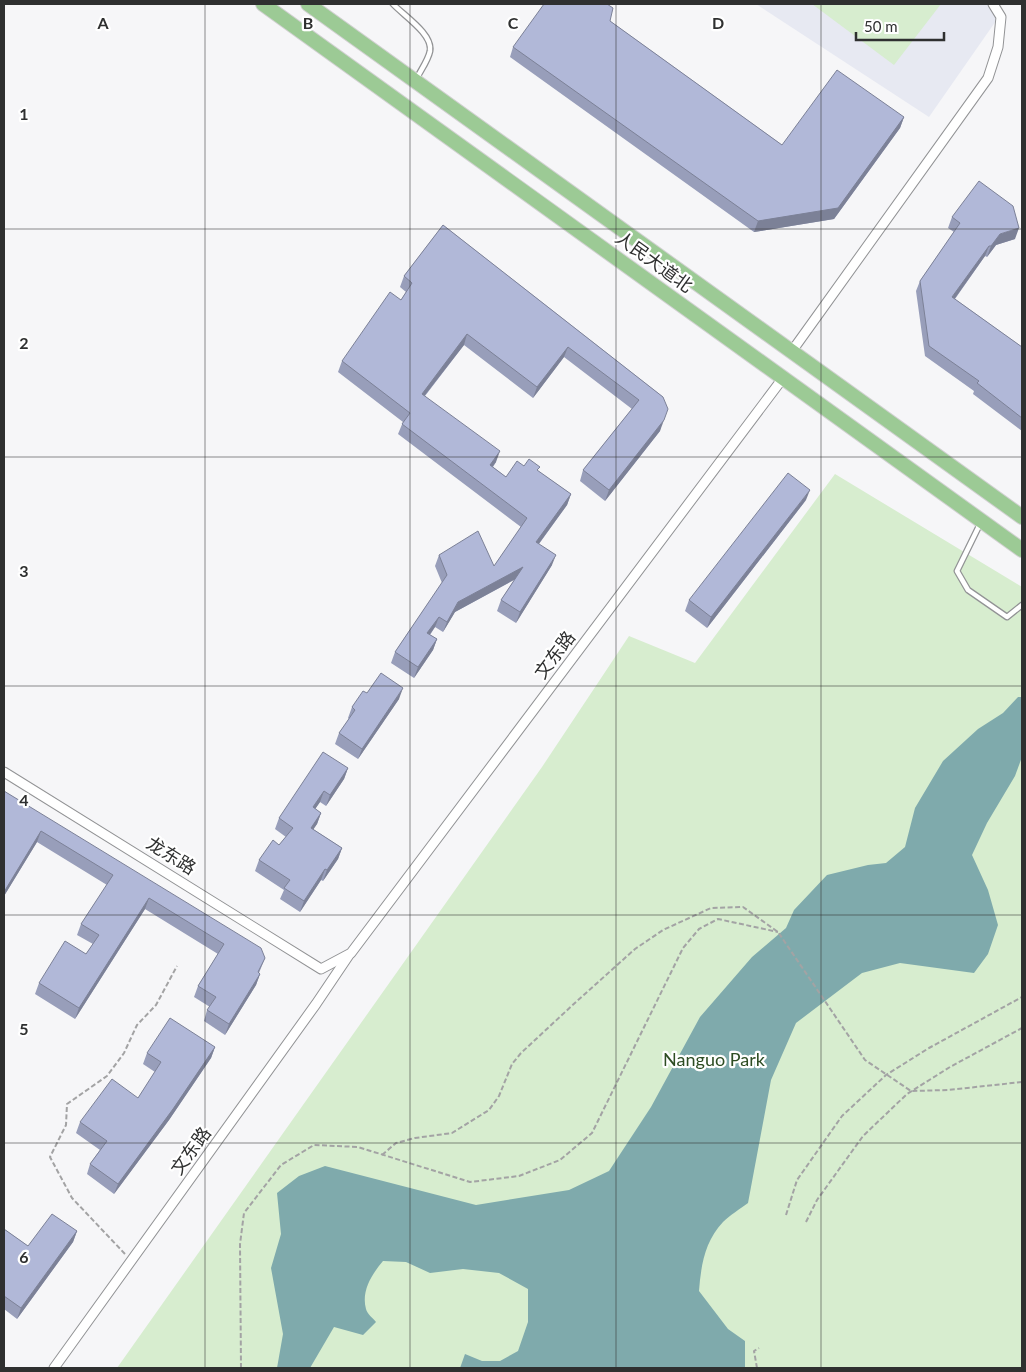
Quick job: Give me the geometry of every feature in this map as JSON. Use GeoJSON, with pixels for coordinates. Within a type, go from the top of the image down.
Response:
{"type":"FeatureCollection","features":[{"type":"Feature","properties":{"kind":"main road","name":"人民大道北"},"geometry":{"type":"LineString","coordinates":[[263,4],[1022,550]]}},
{"type":"Feature","properties":{"kind":"main road","name":"人民大道北"},"geometry":{"type":"LineString","coordinates":[[308,4],[1022,517]]}},
{"type":"Feature","properties":{"kind":"street"},"geometry":{"type":"LineString","coordinates":[[792,351],[988,78],[998,47],[1001,17],[994,4]]}},
{"type":"Feature","properties":{"kind":"street","name":"文东路"},"geometry":{"type":"LineString","coordinates":[[54,1368],[132,1262],[352,951],[783,378]]}},
{"type":"Feature","properties":{"kind":"street","name":"龙东路"},"geometry":{"type":"LineString","coordinates":[[4,772],[321,969]]}},
{"type":"Feature","properties":{"kind":"street","name":"文东路"},"geometry":{"type":"LineString","coordinates":[[321,969],[352,951]]}},
{"type":"Feature","properties":{"kind":"lane"},"geometry":{"type":"LineString","coordinates":[[393,4],[416,24],[430,44],[430,52],[416,81]]}},
{"type":"Feature","properties":{"kind":"lane"},"geometry":{"type":"LineString","coordinates":[[982,521],[957,571],[968,590],[1007,617],[1022,606]]}},
{"type":"Feature","properties":{"kind":"path"},"geometry":{"type":"LineString","coordinates":[[382,1155],[396,1143],[424,1136],[452,1133],[489,1110],[499,1096],[512,1064],[521,1053],[635,949],[663,930],[711,908],[743,907],[778,932],[865,1060],[911,1091],[948,1090],[1022,1082]]}},
{"type":"Feature","properties":{"kind":"path"},"geometry":{"type":"LineString","coordinates":[[241,1368],[240,1244],[244,1213],[281,1165],[314,1145],[358,1147],[470,1182],[519,1176],[560,1160],[592,1134],[684,948],[699,930],[718,919],[778,932]]}},
{"type":"Feature","properties":{"kind":"path"},"geometry":{"type":"LineString","coordinates":[[132,1262],[72,1198],[50,1157],[66,1125],[67,1104],[106,1076],[124,1053],[137,1025],[156,1005],[176,966]]}},
{"type":"Feature","properties":{"kind":"path"},"geometry":{"type":"LineString","coordinates":[[786,1215],[797,1180],[836,1124],[842,1116],[886,1075],[929,1048],[1022,997]]}},
{"type":"Feature","properties":{"kind":"path"},"geometry":{"type":"LineString","coordinates":[[806,1222],[817,1200],[862,1136],[911,1091],[950,1067],[1022,1028]]}},
{"type":"Feature","properties":{"kind":"path"},"geometry":{"type":"LineString","coordinates":[[757,1368],[754,1351],[759,1348]]}},
{"type":"Feature","properties":{"kind":"shaded area"},"geometry":{"type":"Polygon","coordinates":[[[756,4],[989,4],[998,18],[929,117],[756,4]]]}},
{"type":"Feature","properties":{"kind":"green space"},"geometry":{"type":"Polygon","coordinates":[[[812,4],[941,4],[894,65],[812,4]]]}},
{"type":"Feature","properties":{"kind":"green space","name":"Nanguo Park"},"geometry":{"type":"Polygon","coordinates":[[[835,474],[1022,587],[1022,1368],[117,1368],[542,767],[629,636],[695,663],[835,474]]]}},
{"type":"Feature","properties":{"kind":"water"},"geometry":{"type":"Polygon","coordinates":[[[1018,697],[1022,697],[1022,757],[1015,776],[987,823],[972,855],[988,890],[998,925],[988,954],[974,973],[900,963],[862,973],[796,1023],[771,1080],[748,1203],[723,1222],[712,1237],[705,1254],[699,1291],[728,1329],[745,1341],[745,1368],[460,1368],[465,1354],[482,1361],[500,1361],[518,1351],[528,1322],[528,1289],[499,1273],[463,1269],[430,1273],[406,1262],[383,1261],[371,1277],[365,1296],[367,1311],[376,1322],[363,1335],[334,1327],[310,1368],[277,1368],[283,1334],[271,1268],[281,1234],[277,1193],[299,1176],[325,1166],[476,1205],[569,1190],[609,1171],[651,1107],[700,1017],[752,957],[786,928],[794,910],[827,875],[868,865],[886,863],[905,847],[915,808],[943,761],[978,729],[1003,713],[1018,697]]]}},
{"type":"Feature","properties":{"kind":"building"},"geometry":{"type":"Polygon","coordinates":[[[544,4],[607,4],[613,8],[610,21],[782,145],[837,70],[904,117],[838,208],[758,221],[513,47],[544,4]]]}},
{"type":"Feature","properties":{"kind":"building"},"geometry":{"type":"Polygon","coordinates":[[[979,181],[1013,206],[1019,228],[1000,234],[952,297],[1022,347],[1022,418],[977,383],[979,381],[929,346],[920,281],[960,223],[952,217],[979,181]]]}},
{"type":"Feature","properties":{"kind":"building"},"geometry":{"type":"Polygon","coordinates":[[[443,225],[663,397],[668,409],[664,420],[609,490],[583,470],[639,400],[568,347],[537,387],[467,334],[422,394],[500,451],[490,465],[506,477],[517,461],[524,466],[529,459],[540,467],[537,470],[571,494],[536,542],[556,555],[520,612],[501,600],[523,567],[458,602],[447,622],[439,617],[427,633],[437,639],[418,667],[395,652],[447,575],[439,555],[478,531],[494,566],[527,518],[402,424],[410,413],[342,361],[390,292],[401,300],[412,283],[404,276],[443,225]]]}},
{"type":"Feature","properties":{"kind":"building"},"geometry":{"type":"Polygon","coordinates":[[[788,473],[810,490],[711,617],[689,600],[788,473]]]}},
{"type":"Feature","properties":{"kind":"building"},"geometry":{"type":"Polygon","coordinates":[[[381,673],[403,688],[362,749],[339,733],[355,710],[352,707],[363,691],[367,693],[381,673]]]}},
{"type":"Feature","properties":{"kind":"building"},"geometry":{"type":"Polygon","coordinates":[[[323,752],[348,768],[330,795],[324,791],[313,807],[321,813],[311,828],[342,848],[327,870],[325,869],[304,901],[284,888],[290,880],[259,860],[273,840],[279,845],[293,828],[279,818],[323,752]]]}},
{"type":"Feature","properties":{"kind":"building"},"geometry":{"type":"Polygon","coordinates":[[[4,791],[261,948],[265,958],[258,972],[260,974],[229,1024],[207,1010],[216,997],[198,986],[224,944],[149,898],[79,1008],[39,983],[65,941],[86,954],[99,935],[81,924],[113,875],[41,831],[4,892],[4,791]]]}},
{"type":"Feature","properties":{"kind":"building"},"geometry":{"type":"Polygon","coordinates":[[[170,1018],[215,1047],[173,1109],[118,1184],[90,1164],[107,1141],[80,1122],[112,1079],[138,1098],[161,1062],[147,1053],[170,1018]]]}},
{"type":"Feature","properties":{"kind":"building"},"geometry":{"type":"Polygon","coordinates":[[[52,1214],[77,1231],[21,1308],[4,1296],[4,1229],[28,1246],[52,1214]]]}}]}
